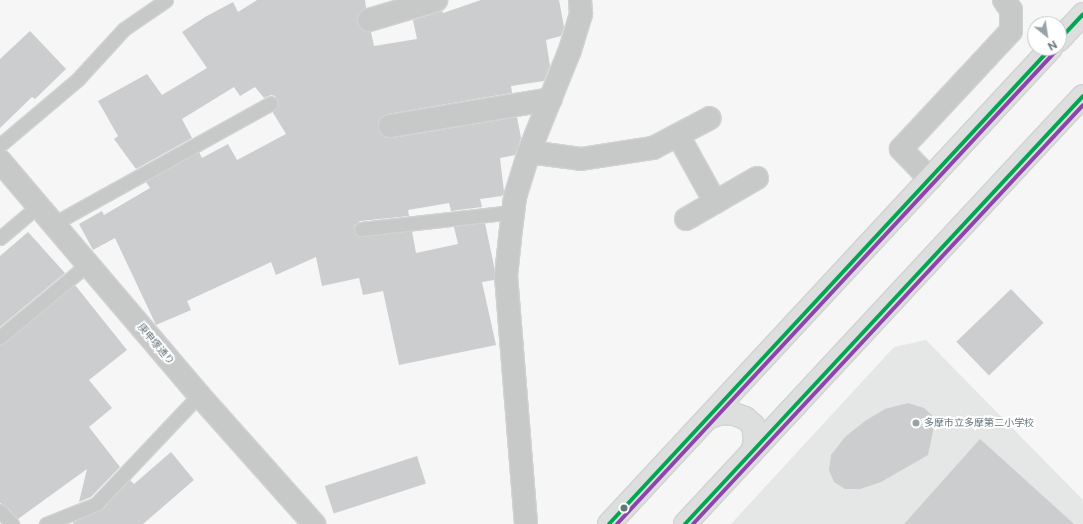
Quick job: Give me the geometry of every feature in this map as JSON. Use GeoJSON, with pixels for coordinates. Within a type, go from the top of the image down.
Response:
{"type":"FeatureCollection","features":[{"type":"Feature","properties":{"kind":"main road"},"geometry":{"type":"LineString","coordinates":[[1067,31],[1083,14]]}},
{"type":"Feature","properties":{"kind":"main road"},"geometry":{"type":"LineString","coordinates":[[609,524],[1044,56]]}},
{"type":"Feature","properties":{"kind":"main road"},"geometry":{"type":"LineString","coordinates":[[685,524],[1083,96]]}},
{"type":"Feature","properties":{"kind":"main road"},"geometry":{"type":"LineString","coordinates":[[708,418],[721,413],[734,414],[745,418],[753,425],[755,441],[752,452]]}},
{"type":"Feature","properties":{"kind":"street"},"geometry":{"type":"LineString","coordinates":[[369,20],[436,0]]}},
{"type":"Feature","properties":{"kind":"street"},"geometry":{"type":"LineString","coordinates":[[526,524],[506,276],[515,197],[529,152],[570,50],[581,14],[580,0]]}},
{"type":"Feature","properties":{"kind":"street"},"geometry":{"type":"LineString","coordinates":[[930,179],[901,149],[1011,31],[1011,10],[1004,0]]}},
{"type":"Feature","properties":{"kind":"street"},"geometry":{"type":"LineString","coordinates":[[390,126],[550,99]]}},
{"type":"Feature","properties":{"kind":"street"},"geometry":{"type":"LineString","coordinates":[[529,152],[581,159],[653,148],[710,118]]}},
{"type":"Feature","properties":{"kind":"street"},"geometry":{"type":"LineString","coordinates":[[678,135],[715,202]]}},
{"type":"Feature","properties":{"kind":"street","name":"庚申塚通り"},"geometry":{"type":"LineString","coordinates":[[0,161],[199,395],[314,524]]}},
{"type":"Feature","properties":{"kind":"street"},"geometry":{"type":"LineString","coordinates":[[686,219],[758,178]]}},
{"type":"Feature","properties":{"kind":"lane"},"geometry":{"type":"LineString","coordinates":[[0,145],[78,79],[124,28],[166,0]]}},
{"type":"Feature","properties":{"kind":"lane"},"geometry":{"type":"LineString","coordinates":[[53,224],[271,103]]}},
{"type":"Feature","properties":{"kind":"lane"},"geometry":{"type":"LineString","coordinates":[[0,238],[38,206]]}},
{"type":"Feature","properties":{"kind":"lane"},"geometry":{"type":"LineString","coordinates":[[361,229],[513,212]]}},
{"type":"Feature","properties":{"kind":"lane"},"geometry":{"type":"LineString","coordinates":[[0,337],[88,264]]}},
{"type":"Feature","properties":{"kind":"lane"},"geometry":{"type":"LineString","coordinates":[[46,524],[96,504],[199,395]]}},
{"type":"Feature","properties":{"kind":"lane"},"geometry":{"type":"LineString","coordinates":[[0,511],[12,524]]}},
{"type":"Feature","properties":{"kind":"shaded area","name":"多摩市立多摩第二小学校"},"geometry":{"type":"Polygon","coordinates":[[[926,340],[1083,500],[1083,524],[731,524],[894,347],[926,340]]]}},
{"type":"Feature","properties":{"kind":"building"},"geometry":{"type":"Polygon","coordinates":[[[257,0],[365,0],[366,8],[360,12],[357,17],[357,23],[361,29],[371,32],[374,46],[417,39],[413,20],[442,11],[443,13],[481,0],[559,0],[564,27],[561,36],[546,40],[550,66],[544,81],[511,86],[512,93],[388,114],[382,117],[378,122],[378,128],[381,134],[386,138],[392,138],[517,117],[521,138],[515,155],[500,158],[504,192],[502,196],[480,199],[482,207],[451,211],[449,203],[408,210],[409,216],[360,221],[354,226],[355,234],[362,237],[412,231],[416,253],[458,244],[454,227],[485,223],[494,266],[494,280],[482,282],[496,345],[399,365],[383,291],[363,295],[359,278],[322,286],[316,257],[276,275],[271,262],[187,301],[191,310],[156,325],[115,238],[93,250],[79,224],[102,211],[104,215],[150,188],[146,182],[199,152],[202,158],[228,144],[237,160],[286,134],[272,111],[278,107],[279,104],[275,96],[271,95],[264,98],[255,87],[240,96],[234,87],[182,119],[192,138],[136,169],[114,139],[118,136],[98,101],[147,74],[162,95],[207,68],[182,32],[205,17],[233,2],[238,12],[257,0]]]}},
{"type":"Feature","properties":{"kind":"building"},"geometry":{"type":"Polygon","coordinates":[[[30,31],[66,69],[35,99],[32,97],[0,128],[0,59],[30,31]]]}},
{"type":"Feature","properties":{"kind":"building"},"geometry":{"type":"Polygon","coordinates":[[[28,232],[65,273],[0,327],[0,256],[28,232]]]}},
{"type":"Feature","properties":{"kind":"building"},"geometry":{"type":"Polygon","coordinates":[[[75,285],[127,350],[89,380],[112,408],[89,427],[120,467],[91,497],[79,502],[87,469],[18,519],[6,506],[0,503],[0,345],[5,343],[75,285]]]}},
{"type":"Feature","properties":{"kind":"building"},"geometry":{"type":"Polygon","coordinates":[[[1011,289],[1044,323],[989,376],[956,342],[1011,289]]]}},
{"type":"Feature","properties":{"kind":"building"},"geometry":{"type":"Polygon","coordinates":[[[908,403],[924,408],[932,415],[934,426],[928,455],[881,482],[860,489],[845,489],[834,482],[829,470],[831,455],[845,437],[865,421],[885,409],[908,403]]]}},
{"type":"Feature","properties":{"kind":"building"},"geometry":{"type":"Polygon","coordinates":[[[980,439],[1074,524],[904,524],[980,439]]]}},
{"type":"Feature","properties":{"kind":"building"},"geometry":{"type":"Polygon","coordinates":[[[171,452],[194,480],[143,524],[73,524],[74,522],[102,510],[130,480],[134,484],[171,452]]]}},
{"type":"Feature","properties":{"kind":"building"},"geometry":{"type":"Polygon","coordinates":[[[417,456],[426,484],[334,514],[325,486],[417,456]]]}},
{"type":"Feature","properties":{"kind":"transit line"},"geometry":{"type":"LineString","coordinates":[[1067,31],[1083,14]]}},
{"type":"Feature","properties":{"kind":"transit line"},"geometry":{"type":"LineString","coordinates":[[609,524],[1044,56]]}},
{"type":"Feature","properties":{"kind":"transit line"},"geometry":{"type":"LineString","coordinates":[[617,524],[1051,56]]}},
{"type":"Feature","properties":{"kind":"transit line"},"geometry":{"type":"LineString","coordinates":[[685,524],[1083,96]]}},
{"type":"Feature","properties":{"kind":"transit line"},"geometry":{"type":"LineString","coordinates":[[693,524],[1083,105]]}},
{"type":"Feature","properties":{"kind":"place","name":"多摩市立多摩第二小学校"},"geometry":{"type":"Point","coordinates":[916,423]}}]}
